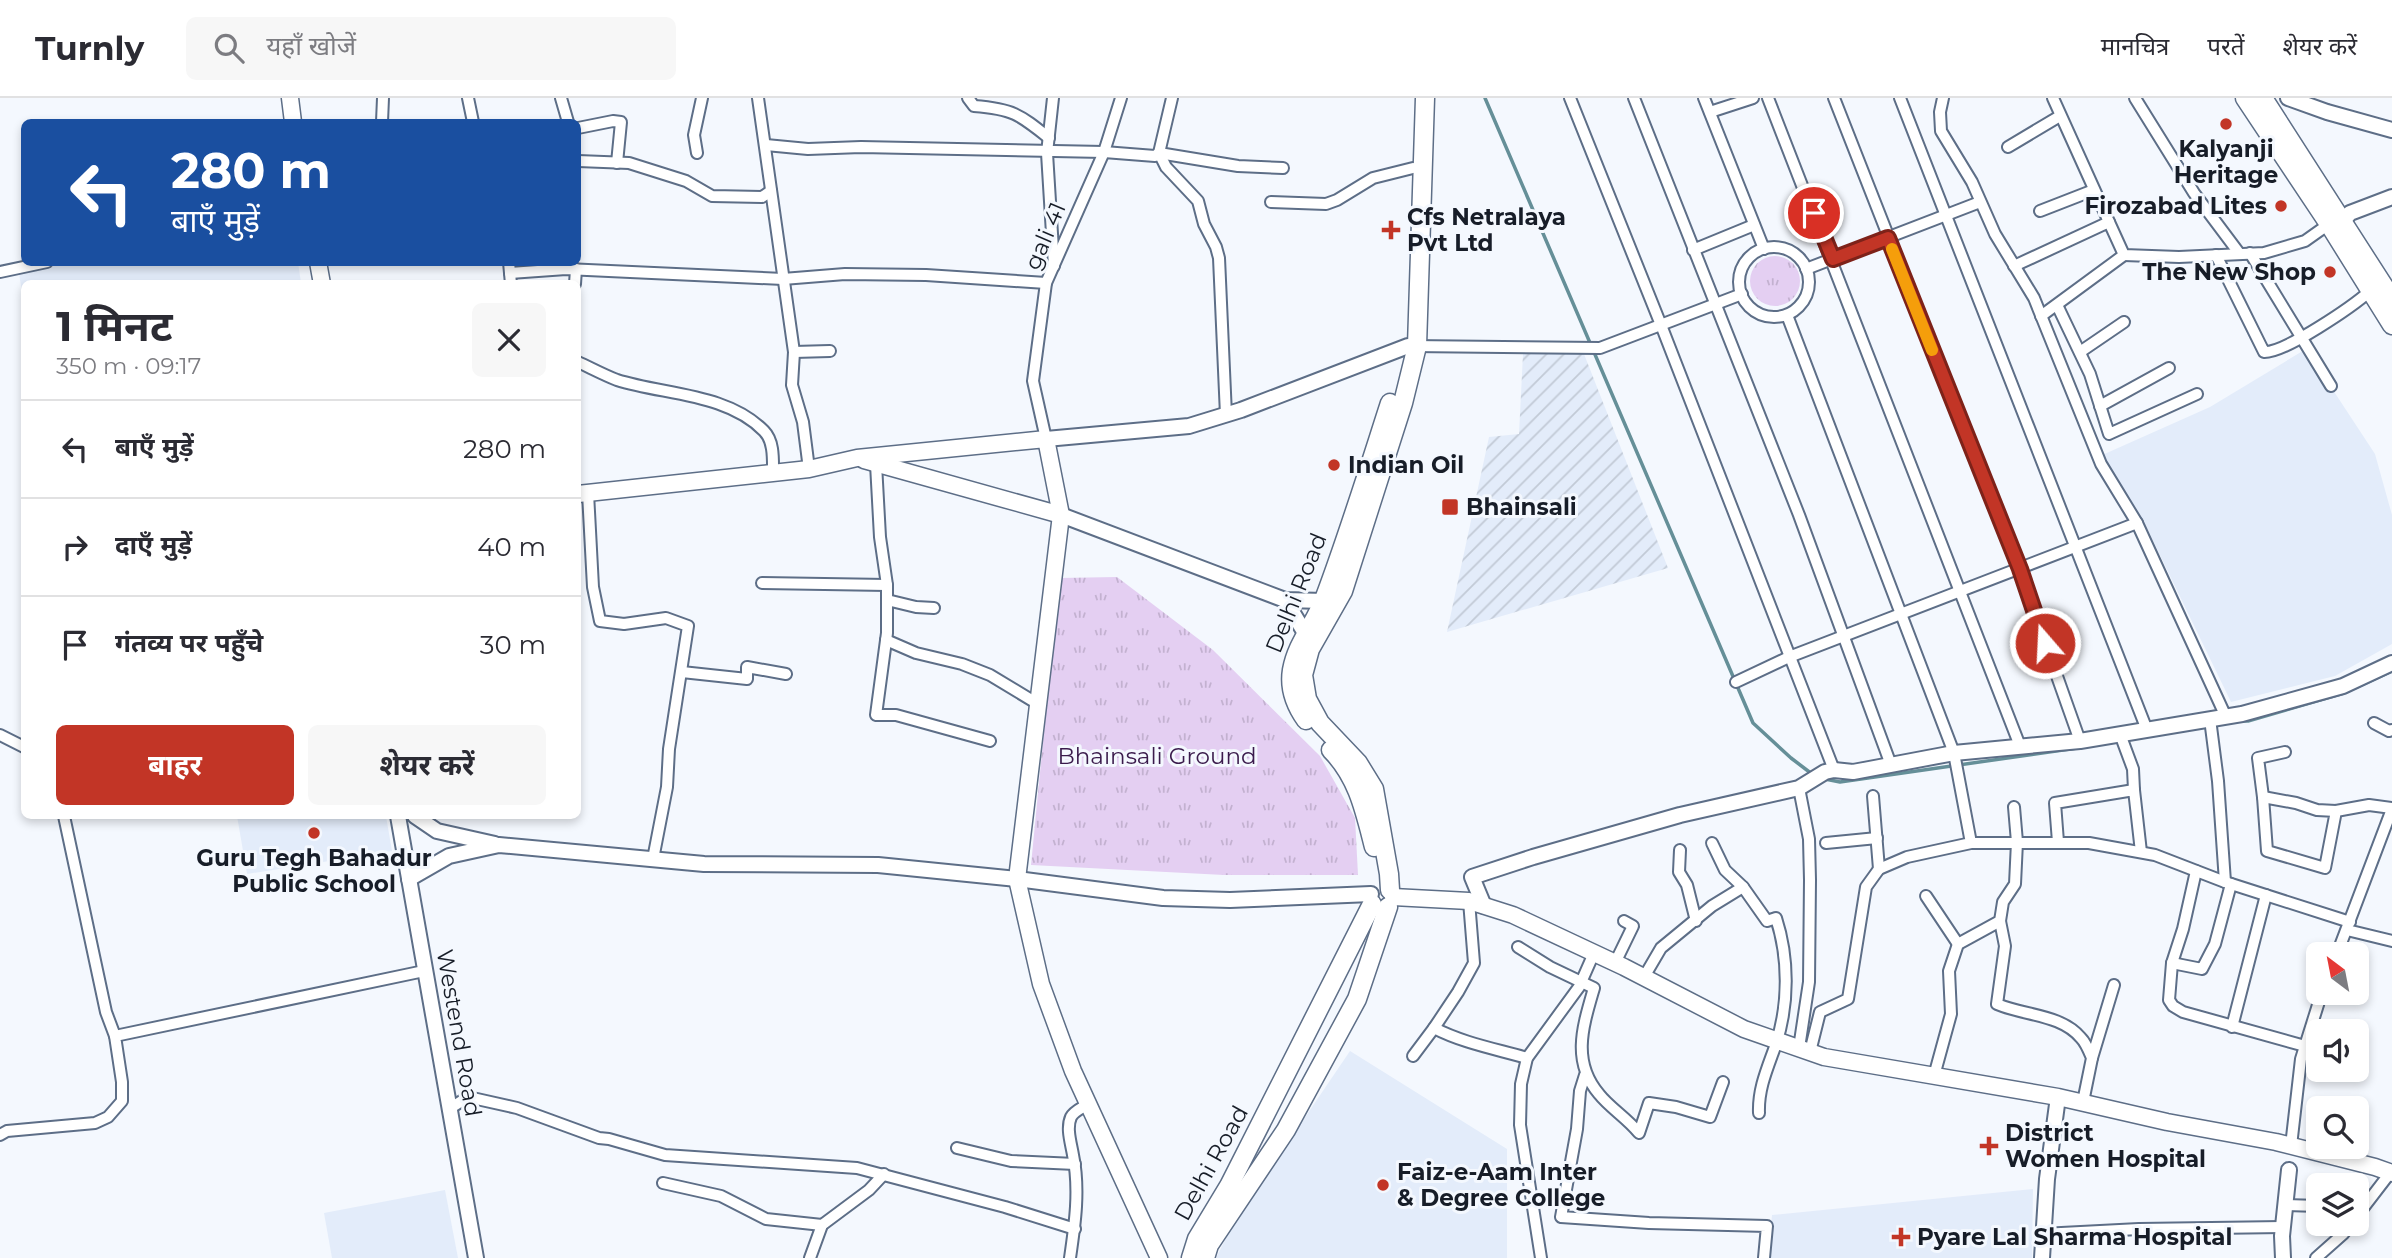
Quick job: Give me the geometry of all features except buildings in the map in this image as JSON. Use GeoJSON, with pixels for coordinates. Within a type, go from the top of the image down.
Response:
{"type":"FeatureCollection","features":[{"type":"Feature","properties":{"kind":"main road"},"geometry":{"type":"LineString","coordinates":[[290,98],[293,119]]}},
{"type":"Feature","properties":{"kind":"main road"},"geometry":{"type":"LineString","coordinates":[[1413,346],[1414,98]]}},
{"type":"Feature","properties":{"kind":"main road"},"geometry":{"type":"LineString","coordinates":[[1413,346],[1425,98]]}},
{"type":"Feature","properties":{"kind":"main road"},"geometry":{"type":"LineString","coordinates":[[2250,98],[2335,223],[2392,299]]}},
{"type":"Feature","properties":{"kind":"main road"},"geometry":{"type":"LineString","coordinates":[[2335,223],[2370,291],[2392,325]]}},
{"type":"Feature","properties":{"kind":"main road","name":"Delhi Road"},"geometry":{"type":"LineString","coordinates":[[1191,1258],[1197,1239],[1230,1186],[1382,896],[1389,874],[1374,789],[1358,763],[1320,723],[1307,699],[1303,675],[1310,636],[1329,604],[1413,346]]}},
{"type":"Feature","properties":{"kind":"main road"},"geometry":{"type":"LineString","coordinates":[[583,494],[809,468],[857,458],[1046,439],[1061,515],[1017,879],[1041,984],[1073,1071],[1159,1258]]}},
{"type":"Feature","properties":{"kind":"main road"},"geometry":{"type":"LineString","coordinates":[[857,458],[1061,515]]}},
{"type":"Feature","properties":{"kind":"main road"},"geometry":{"type":"LineString","coordinates":[[1205,1258],[1209,1245],[1286,1130],[1357,999],[1382,896],[1477,904],[1513,915],[1644,977],[1744,1029],[1824,1057],[2083,1102],[2291,1146],[2391,1173]]}},
{"type":"Feature","properties":{"kind":"street"},"geometry":{"type":"LineString","coordinates":[[382,119],[383,98]]}},
{"type":"Feature","properties":{"kind":"street"},"geometry":{"type":"LineString","coordinates":[[468,98],[472,119]]}},
{"type":"Feature","properties":{"kind":"street"},"geometry":{"type":"LineString","coordinates":[[561,98],[567,119]]}},
{"type":"Feature","properties":{"kind":"street"},"geometry":{"type":"LineString","coordinates":[[697,153],[694,135],[702,98]]}},
{"type":"Feature","properties":{"kind":"street"},"geometry":{"type":"LineString","coordinates":[[758,98],[794,352],[792,385],[803,422],[809,468]]}},
{"type":"Feature","properties":{"kind":"street"},"geometry":{"type":"LineString","coordinates":[[968,98],[974,106],[997,108],[1021,115],[1049,138]]}},
{"type":"Feature","properties":{"kind":"street"},"geometry":{"type":"LineString","coordinates":[[1053,98],[1047,153],[1054,268]]}},
{"type":"Feature","properties":{"kind":"street","name":"gali 41"},"geometry":{"type":"LineString","coordinates":[[1046,439],[1034,381],[1046,283],[1104,152],[1121,98]]}},
{"type":"Feature","properties":{"kind":"street"},"geometry":{"type":"LineString","coordinates":[[1172,98],[1158,153],[1166,167],[1198,201],[1204,224],[1219,258],[1226,415]]}},
{"type":"Feature","properties":{"kind":"street"},"geometry":{"type":"LineString","coordinates":[[1570,98],[1661,325],[1830,771]]}},
{"type":"Feature","properties":{"kind":"street"},"geometry":{"type":"LineString","coordinates":[[1634,98],[1799,515],[1891,765]]}},
{"type":"Feature","properties":{"kind":"street"},"geometry":{"type":"LineString","coordinates":[[1704,98],[1764,249]]}},
{"type":"Feature","properties":{"kind":"street"},"geometry":{"type":"LineString","coordinates":[[1710,112],[1753,98]]}},
{"type":"Feature","properties":{"kind":"street"},"geometry":{"type":"LineString","coordinates":[[1768,98],[1833,259],[2020,747]]}},
{"type":"Feature","properties":{"kind":"street"},"geometry":{"type":"LineString","coordinates":[[1834,98],[2020,569],[2080,741]]}},
{"type":"Feature","properties":{"kind":"street"},"geometry":{"type":"LineString","coordinates":[[1900,98],[2147,730]]}},
{"type":"Feature","properties":{"kind":"street"},"geometry":{"type":"LineString","coordinates":[[1943,98],[1940,112],[1941,131],[1972,183],[1995,234],[2034,298],[2101,464],[2137,523],[2226,717]]}},
{"type":"Feature","properties":{"kind":"street"},"geometry":{"type":"LineString","coordinates":[[2053,98],[2124,254]]}},
{"type":"Feature","properties":{"kind":"street"},"geometry":{"type":"LineString","coordinates":[[2136,98],[2194,193],[2244,253],[2331,386]]}},
{"type":"Feature","properties":{"kind":"street"},"geometry":{"type":"LineString","coordinates":[[2288,98],[2392,130]]}},
{"type":"Feature","properties":{"kind":"street"},"geometry":{"type":"LineString","coordinates":[[2008,148],[2060,116]]}},
{"type":"Feature","properties":{"kind":"street"},"geometry":{"type":"LineString","coordinates":[[581,127],[612,121],[621,122],[617,163]]}},
{"type":"Feature","properties":{"kind":"street"},"geometry":{"type":"LineString","coordinates":[[766,145],[808,149],[861,147],[1047,153],[1104,152],[1155,156],[1158,153],[1238,166],[1283,168]]}},
{"type":"Feature","properties":{"kind":"street"},"geometry":{"type":"LineString","coordinates":[[581,158],[629,163],[686,181],[712,196],[762,197],[771,191]]}},
{"type":"Feature","properties":{"kind":"street"},"geometry":{"type":"LineString","coordinates":[[1271,202],[1326,204],[1373,178],[1413,167]]}},
{"type":"Feature","properties":{"kind":"street"},"geometry":{"type":"LineString","coordinates":[[2040,211],[2094,190]]}},
{"type":"Feature","properties":{"kind":"street"},"geometry":{"type":"LineString","coordinates":[[2041,316],[2124,254],[2179,257],[2264,253],[2305,241],[2350,213],[2392,197]]}},
{"type":"Feature","properties":{"kind":"street"},"geometry":{"type":"LineString","coordinates":[[1806,268],[1980,202]]}},
{"type":"Feature","properties":{"kind":"street"},"geometry":{"type":"LineString","coordinates":[[2014,266],[2109,222]]}},
{"type":"Feature","properties":{"kind":"street"},"geometry":{"type":"LineString","coordinates":[[1693,250],[1754,225]]}},
{"type":"Feature","properties":{"kind":"street"},"geometry":{"type":"LineString","coordinates":[[1781,248],[1789,251],[1796,255],[1806,268],[1809,282],[1806,296],[1798,307],[1787,315],[1778,317],[1760,314],[1752,309],[1742,294],[1740,285],[1743,267],[1755,253],[1764,249],[1781,248]]}},
{"type":"Feature","properties":{"kind":"street"},"geometry":{"type":"LineString","coordinates":[[2216,254],[2264,352],[2275,351],[2301,337],[2370,291]]}},
{"type":"Feature","properties":{"kind":"street"},"geometry":{"type":"LineString","coordinates":[[0,272],[28,266]]}},
{"type":"Feature","properties":{"kind":"street"},"geometry":{"type":"LineString","coordinates":[[575,280],[576,270]]}},
{"type":"Feature","properties":{"kind":"street"},"geometry":{"type":"LineString","coordinates":[[510,273],[576,270],[782,279],[845,274],[926,275],[1046,283]]}},
{"type":"Feature","properties":{"kind":"street"},"geometry":{"type":"LineString","coordinates":[[1046,439],[1189,426],[1413,346],[1600,348],[1742,294]]}},
{"type":"Feature","properties":{"kind":"street"},"geometry":{"type":"LineString","coordinates":[[2057,305],[2080,352],[2109,434],[2197,394]]}},
{"type":"Feature","properties":{"kind":"street"},"geometry":{"type":"LineString","coordinates":[[1787,315],[1954,753],[1971,843]]}},
{"type":"Feature","properties":{"kind":"street"},"geometry":{"type":"LineString","coordinates":[[2080,352],[2124,322]]}},
{"type":"Feature","properties":{"kind":"street"},"geometry":{"type":"LineString","coordinates":[[794,352],[830,351]]}},
{"type":"Feature","properties":{"kind":"street"},"geometry":{"type":"LineString","coordinates":[[581,363],[618,380],[696,396],[743,415],[766,432],[773,450],[773,472]]}},
{"type":"Feature","properties":{"kind":"street"},"geometry":{"type":"LineString","coordinates":[[2100,406],[2169,368]]}},
{"type":"Feature","properties":{"kind":"street"},"geometry":{"type":"LineString","coordinates":[[876,464],[880,537],[887,585],[886,640],[876,715],[896,715],[990,741]]}},
{"type":"Feature","properties":{"kind":"street"},"geometry":{"type":"LineString","coordinates":[[583,494],[593,587],[600,621],[624,624],[666,618],[688,626],[669,749],[665,797],[653,859]]}},
{"type":"Feature","properties":{"kind":"street"},"geometry":{"type":"LineString","coordinates":[[1061,515],[1285,600],[1329,604]]}},
{"type":"Feature","properties":{"kind":"street"},"geometry":{"type":"LineString","coordinates":[[1736,682],[1789,657],[2137,523]]}},
{"type":"Feature","properties":{"kind":"street"},"geometry":{"type":"LineString","coordinates":[[762,583],[887,585]]}},
{"type":"Feature","properties":{"kind":"street"},"geometry":{"type":"LineString","coordinates":[[887,600],[934,608]]}},
{"type":"Feature","properties":{"kind":"street"},"geometry":{"type":"LineString","coordinates":[[1285,600],[1310,636]]}},
{"type":"Feature","properties":{"kind":"street"},"geometry":{"type":"LineString","coordinates":[[886,640],[916,653],[962,664],[990,676],[1038,704]]}},
{"type":"Feature","properties":{"kind":"street"},"geometry":{"type":"LineString","coordinates":[[1412,1056],[1458,992],[1474,963],[1477,904],[1472,877],[1679,815],[1804,786],[1830,771],[1853,772],[1954,753],[2080,741],[2147,730],[2210,724],[2226,717],[2343,686],[2392,663]]}},
{"type":"Feature","properties":{"kind":"street"},"geometry":{"type":"LineString","coordinates":[[682,672],[747,679],[747,667],[786,674]]}},
{"type":"Feature","properties":{"kind":"street"},"geometry":{"type":"LineString","coordinates":[[2374,723],[2392,730]]}},
{"type":"Feature","properties":{"kind":"street"},"geometry":{"type":"LineString","coordinates":[[2172,963],[2202,969],[2215,944],[2228,883],[2210,724]]}},
{"type":"Feature","properties":{"kind":"street"},"geometry":{"type":"LineString","coordinates":[[0,734],[21,745]]}},
{"type":"Feature","properties":{"kind":"street"},"geometry":{"type":"LineString","coordinates":[[2120,734],[2133,769],[2141,852]]}},
{"type":"Feature","properties":{"kind":"street"},"geometry":{"type":"LineString","coordinates":[[2285,752],[2258,758],[2267,851],[2325,868],[2336,811]]}},
{"type":"Feature","properties":{"kind":"street"},"geometry":{"type":"LineString","coordinates":[[1804,786],[1810,880],[1805,1050]]}},
{"type":"Feature","properties":{"kind":"street"},"geometry":{"type":"LineString","coordinates":[[2058,842],[2055,803],[2134,790]]}},
{"type":"Feature","properties":{"kind":"street"},"geometry":{"type":"LineString","coordinates":[[1873,796],[1879,869]]}},
{"type":"Feature","properties":{"kind":"street"},"geometry":{"type":"LineString","coordinates":[[2263,797],[2317,810],[2336,811],[2369,805],[2392,809],[2342,942]]}},
{"type":"Feature","properties":{"kind":"street"},"geometry":{"type":"LineString","coordinates":[[2014,807],[2017,842],[2015,884],[2003,902],[2000,921],[2005,946],[1997,1004],[2016,1012],[2060,1021],[2081,1038],[2092,1058]]}},
{"type":"Feature","properties":{"kind":"street"},"geometry":{"type":"LineString","coordinates":[[0,1135],[7,1130],[95,1123],[108,1117],[122,1101],[116,1037],[106,1012],[65,819]]}},
{"type":"Feature","properties":{"kind":"street","name":"Westend Road"},"geometry":{"type":"LineString","coordinates":[[399,819],[476,1258]]}},
{"type":"Feature","properties":{"kind":"street"},"geometry":{"type":"LineString","coordinates":[[419,819],[437,831],[499,845],[704,864],[878,865],[1163,898],[1230,900],[1382,896]]}},
{"type":"Feature","properties":{"kind":"street"},"geometry":{"type":"LineString","coordinates":[[1826,844],[1877,838]]}},
{"type":"Feature","properties":{"kind":"street"},"geometry":{"type":"LineString","coordinates":[[1712,843],[1725,870],[1743,887],[1767,921],[1776,918],[1783,940],[1785,1000],[1777,1040],[1759,1097],[1759,1113]]}},
{"type":"Feature","properties":{"kind":"street"},"geometry":{"type":"LineString","coordinates":[[1805,1050],[1820,1012],[1848,999],[1866,887],[1879,869],[1907,858],[1971,843],[2089,843],[2155,855],[2392,941]]}},
{"type":"Feature","properties":{"kind":"street"},"geometry":{"type":"LineString","coordinates":[[409,880],[449,856],[499,845]]}},
{"type":"Feature","properties":{"kind":"street"},"geometry":{"type":"LineString","coordinates":[[1680,850],[1679,872],[1687,886],[1696,921]]}},
{"type":"Feature","properties":{"kind":"street"},"geometry":{"type":"LineString","coordinates":[[2196,871],[2172,963],[2169,1000],[2183,1012],[2305,1046]]}},
{"type":"Feature","properties":{"kind":"street"},"geometry":{"type":"LineString","coordinates":[[1644,977],[1661,948],[1712,906],[1743,887]]}},
{"type":"Feature","properties":{"kind":"street"},"geometry":{"type":"LineString","coordinates":[[2232,1027],[2266,895]]}},
{"type":"Feature","properties":{"kind":"street"},"geometry":{"type":"LineString","coordinates":[[1926,896],[1958,944]]}},
{"type":"Feature","properties":{"kind":"street"},"geometry":{"type":"LineString","coordinates":[[1615,963],[1633,926],[1625,921]]}},
{"type":"Feature","properties":{"kind":"street"},"geometry":{"type":"LineString","coordinates":[[1934,1076],[1951,1014],[1949,971],[1958,944],[2000,921]]}},
{"type":"Feature","properties":{"kind":"street"},"geometry":{"type":"LineString","coordinates":[[1518,947],[1550,967],[1594,988],[1585,1020],[1581,1049],[1585,1076],[1580,1091],[1577,1129],[1561,1217],[1767,1226],[1764,1258]]}},
{"type":"Feature","properties":{"kind":"street"},"geometry":{"type":"LineString","coordinates":[[1541,1258],[1520,1125],[1521,1084],[1527,1058],[1582,981],[1594,953]]}},
{"type":"Feature","properties":{"kind":"street"},"geometry":{"type":"LineString","coordinates":[[116,1037],[424,971]]}},
{"type":"Feature","properties":{"kind":"street"},"geometry":{"type":"LineString","coordinates":[[2083,1102],[2092,1058],[2113,985]]}},
{"type":"Feature","properties":{"kind":"street"},"geometry":{"type":"LineString","coordinates":[[2291,1146],[2301,1059],[2318,1005]]}},
{"type":"Feature","properties":{"kind":"street"},"geometry":{"type":"LineString","coordinates":[[1434,1028],[1458,1040],[1478,1043],[1527,1058]]}},
{"type":"Feature","properties":{"kind":"street"},"geometry":{"type":"LineString","coordinates":[[1585,1076],[1600,1096],[1639,1133],[1649,1103],[1676,1107],[1710,1117],[1723,1082]]}},
{"type":"Feature","properties":{"kind":"street"},"geometry":{"type":"LineString","coordinates":[[449,1109],[468,1097],[517,1108],[599,1138],[665,1155],[857,1168],[1075,1229]]}},
{"type":"Feature","properties":{"kind":"street"},"geometry":{"type":"LineString","coordinates":[[2042,1258],[2047,1179],[2058,1097]]}},
{"type":"Feature","properties":{"kind":"street"},"geometry":{"type":"LineString","coordinates":[[1070,1258],[1075,1229],[1075,1164],[1069,1134],[1070,1120],[1072,1115],[1088,1104]]}},
{"type":"Feature","properties":{"kind":"street"},"geometry":{"type":"LineString","coordinates":[[957,1148],[1011,1161],[1075,1164]]}},
{"type":"Feature","properties":{"kind":"street"},"geometry":{"type":"LineString","coordinates":[[2283,1258],[2283,1227],[2289,1170]]}},
{"type":"Feature","properties":{"kind":"street"},"geometry":{"type":"LineString","coordinates":[[2369,1201],[2391,1173]]}},
{"type":"Feature","properties":{"kind":"street"},"geometry":{"type":"LineString","coordinates":[[810,1258],[822,1225],[869,1190],[884,1174]]}},
{"type":"Feature","properties":{"kind":"street"},"geometry":{"type":"LineString","coordinates":[[663,1182],[721,1196],[766,1219],[822,1225]]}},
{"type":"Feature","properties":{"kind":"street"},"geometry":{"type":"LineString","coordinates":[[2285,1205],[2306,1206]]}},
{"type":"Feature","properties":{"kind":"street"},"geometry":{"type":"LineString","coordinates":[[2042,1234],[2139,1229],[2283,1227]]}},
{"type":"Feature","properties":{"kind":"street"},"geometry":{"type":"LineString","coordinates":[[2316,1258],[2341,1236]]}},
{"type":"Feature","properties":{"kind":"shaded area"},"geometry":{"type":"Polygon","coordinates":[[[48,266],[299,266],[301,280],[21,280],[21,286],[19,273],[48,266]]]}},
{"type":"Feature","properties":{"kind":"shaded area"},"geometry":{"type":"Polygon","coordinates":[[[2306,349],[2375,454],[2392,515],[2392,644],[2335,676],[2231,702],[2141,516],[2100,456],[2210,407],[2306,349]]]}},
{"type":"Feature","properties":{"kind":"shaded area"},"geometry":{"type":"Polygon","coordinates":[[[1523,354],[1584,354],[1668,568],[1447,632],[1489,437],[1519,434],[1523,354]]]}},
{"type":"Feature","properties":{"kind":"shaded area","name":"Guru Tegh Bahadur Public School"},"geometry":{"type":"Polygon","coordinates":[[[238,819],[387,819],[392,851],[247,874],[238,819]]]}},
{"type":"Feature","properties":{"kind":"shaded area","name":"Faiz-e-Aam Inter & Degree College"},"geometry":{"type":"Polygon","coordinates":[[[1350,1051],[1507,1149],[1507,1258],[1216,1258],[1234,1222],[1350,1051]]]}},
{"type":"Feature","properties":{"kind":"shaded area","name":"Pyare Lal Sharma Hospital"},"geometry":{"type":"Polygon","coordinates":[[[2033,1189],[2032,1258],[1768,1258],[1772,1215],[2033,1189]]]}},
{"type":"Feature","properties":{"kind":"shaded area"},"geometry":{"type":"Polygon","coordinates":[[[445,1190],[458,1258],[332,1258],[324,1213],[445,1190]]]}},
{"type":"Feature","properties":{"kind":"green space"},"geometry":{"type":"Polygon","coordinates":[[[1775,256],[1792,264],[1800,281],[1792,298],[1775,306],[1758,298],[1750,281],[1758,264],[1775,256]]]}},
{"type":"Feature","properties":{"kind":"green space","name":"Bhainsali Ground"},"geometry":{"type":"Polygon","coordinates":[[[1117,577],[1213,650],[1320,756],[1355,818],[1358,875],[1224,875],[1031,865],[1059,578],[1117,577]]]}},
{"type":"Feature","properties":{"kind":"waterway"},"geometry":{"type":"LineString","coordinates":[[1485,98],[1753,723],[1812,774]]}},
{"type":"Feature","properties":{"kind":"waterway"},"geometry":{"type":"LineString","coordinates":[[2240,721],[2344,693],[2392,671]]}},
{"type":"Feature","properties":{"kind":"waterway"},"geometry":{"type":"LineString","coordinates":[[1825,779],[1840,782],[2077,748]]}},
{"type":"Feature","properties":{"kind":"slow traffic"},"geometry":{"type":"LineString","coordinates":[[1892,249],[1932,350]]}},
{"type":"Feature","properties":{"kind":"place","name":"Kalyanji Heritage"},"geometry":{"type":"Point","coordinates":[2226,124]}},
{"type":"Feature","properties":{"kind":"place","name":"Firozabad Lites"},"geometry":{"type":"Point","coordinates":[2281,206]}},
{"type":"Feature","properties":{"kind":"place","name":"Cfs Netralaya Pvt Ltd"},"geometry":{"type":"Point","coordinates":[1391,230]}},
{"type":"Feature","properties":{"kind":"place","name":"The New Shop"},"geometry":{"type":"Point","coordinates":[2330,272]}},
{"type":"Feature","properties":{"kind":"place","name":"Indian Oil"},"geometry":{"type":"Point","coordinates":[1334,465]}},
{"type":"Feature","properties":{"kind":"place","name":"Bhainsali"},"geometry":{"type":"Point","coordinates":[1450,507]}},
{"type":"Feature","properties":{"kind":"place","name":"Guru Tegh Bahadur Public School"},"geometry":{"type":"Point","coordinates":[314,833]}},
{"type":"Feature","properties":{"kind":"place","name":"District Women Hospital"},"geometry":{"type":"Point","coordinates":[1989,1146]}},
{"type":"Feature","properties":{"kind":"place","name":"Faiz-e-Aam Inter & Degree College"},"geometry":{"type":"Point","coordinates":[1383,1185]}},
{"type":"Feature","properties":{"kind":"place","name":"Pyare Lal Sharma Hospital"},"geometry":{"type":"Point","coordinates":[1901,1237]}},
{"type":"Feature","properties":{"kind":"route"},"geometry":{"type":"LineString","coordinates":[[1814,213],[1833,259],[1888,238],[2020,569],[2045,643]]}}]}
